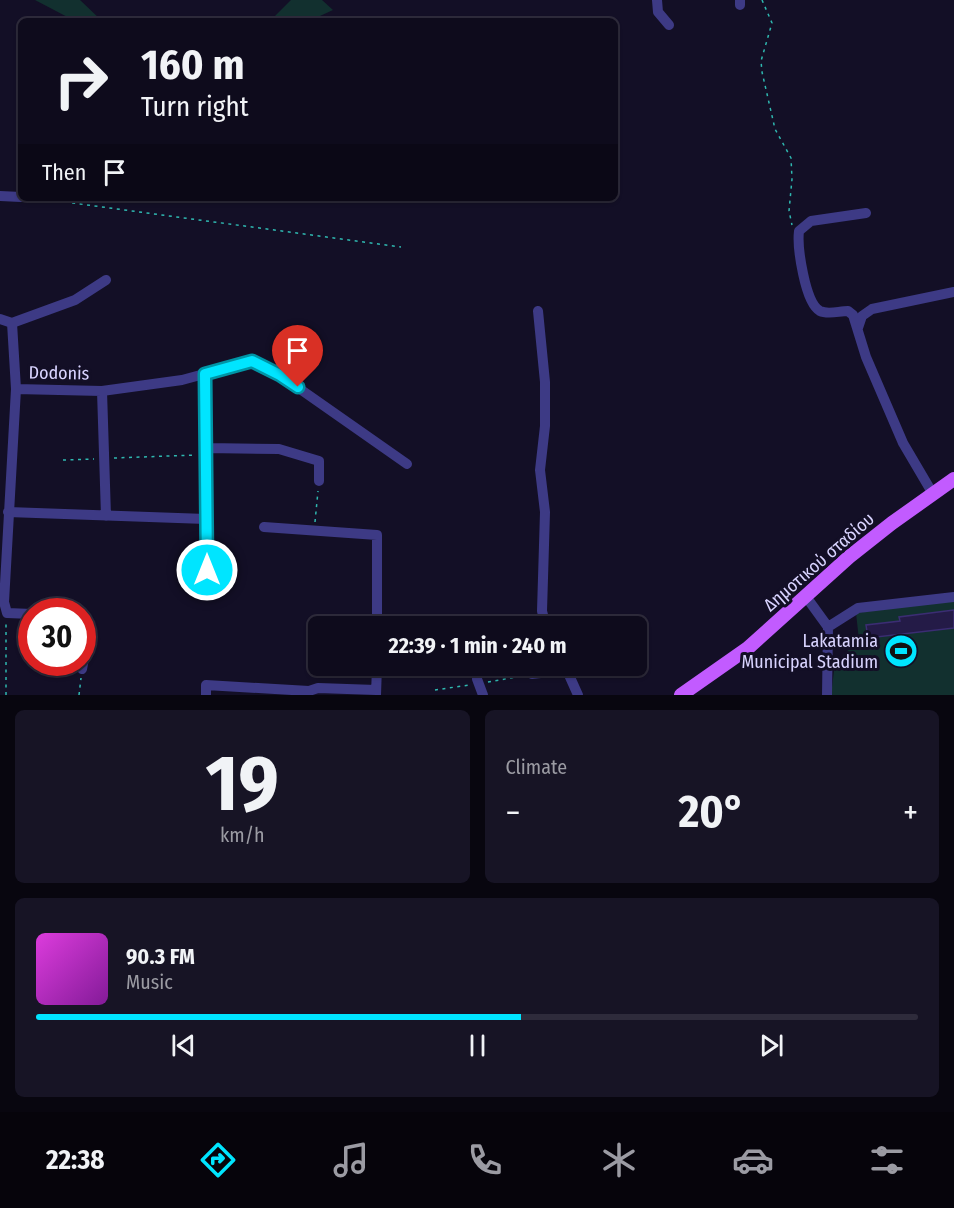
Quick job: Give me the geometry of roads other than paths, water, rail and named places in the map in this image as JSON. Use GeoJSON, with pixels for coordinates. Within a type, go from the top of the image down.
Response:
{"type":"FeatureCollection","features":[{"type":"Feature","properties":{"kind":"main road","name":"Δημοτικού σταδίου"},"geometry":{"type":"LineString","coordinates":[[681,695],[748,648],[849,557],[954,479]]}},
{"type":"Feature","properties":{"kind":"street"},"geometry":{"type":"LineString","coordinates":[[657,0],[658,12],[669,25]]}},
{"type":"Feature","properties":{"kind":"street"},"geometry":{"type":"LineString","coordinates":[[0,196],[18,197]]}},
{"type":"Feature","properties":{"kind":"street"},"geometry":{"type":"LineString","coordinates":[[866,213],[812,220],[799,231],[798,240],[814,305],[827,313],[848,311],[853,315],[866,357],[903,443],[933,494]]}},
{"type":"Feature","properties":{"kind":"street"},"geometry":{"type":"LineString","coordinates":[[0,319],[12,323],[75,300],[106,280]]}},
{"type":"Feature","properties":{"kind":"street"},"geometry":{"type":"LineString","coordinates":[[858,331],[862,316],[872,309],[954,292]]}},
{"type":"Feature","properties":{"kind":"street"},"geometry":{"type":"LineString","coordinates":[[538,311],[545,382],[545,426],[540,470],[545,512],[543,616]]}},
{"type":"Feature","properties":{"kind":"street"},"geometry":{"type":"LineString","coordinates":[[12,323],[16,389],[6,451],[8,512],[4,603],[7,613],[18,613]]}},
{"type":"Feature","properties":{"kind":"street","name":"Dodonis"},"geometry":{"type":"LineString","coordinates":[[16,389],[102,391],[182,380],[252,361],[280,375],[407,464]]}},
{"type":"Feature","properties":{"kind":"street"},"geometry":{"type":"LineString","coordinates":[[205,374],[207,570]]}},
{"type":"Feature","properties":{"kind":"street"},"geometry":{"type":"LineString","coordinates":[[102,391],[106,516]]}},
{"type":"Feature","properties":{"kind":"street"},"geometry":{"type":"LineString","coordinates":[[206,451],[279,449],[319,461],[319,481]]}},
{"type":"Feature","properties":{"kind":"street"},"geometry":{"type":"LineString","coordinates":[[8,512],[206,519]]}},
{"type":"Feature","properties":{"kind":"street"},"geometry":{"type":"LineString","coordinates":[[264,527],[377,535],[377,616]]}},
{"type":"Feature","properties":{"kind":"street"},"geometry":{"type":"LineString","coordinates":[[807,597],[828,627],[827,695]]}},
{"type":"Feature","properties":{"kind":"street"},"geometry":{"type":"LineString","coordinates":[[828,627],[858,608],[954,597]]}},
{"type":"Feature","properties":{"kind":"street"},"geometry":{"type":"LineString","coordinates":[[206,695],[206,685],[308,693],[318,688],[376,692],[376,676]]}},
{"type":"Feature","properties":{"kind":"street"},"geometry":{"type":"LineString","coordinates":[[569,676],[578,695]]}},
{"type":"Feature","properties":{"kind":"street"},"geometry":{"type":"LineString","coordinates":[[477,679],[483,695]]}},
{"type":"Feature","properties":{"kind":"place","name":"Lakatamia Municipal Stadium"},"geometry":{"type":"Point","coordinates":[901,651]}}]}
